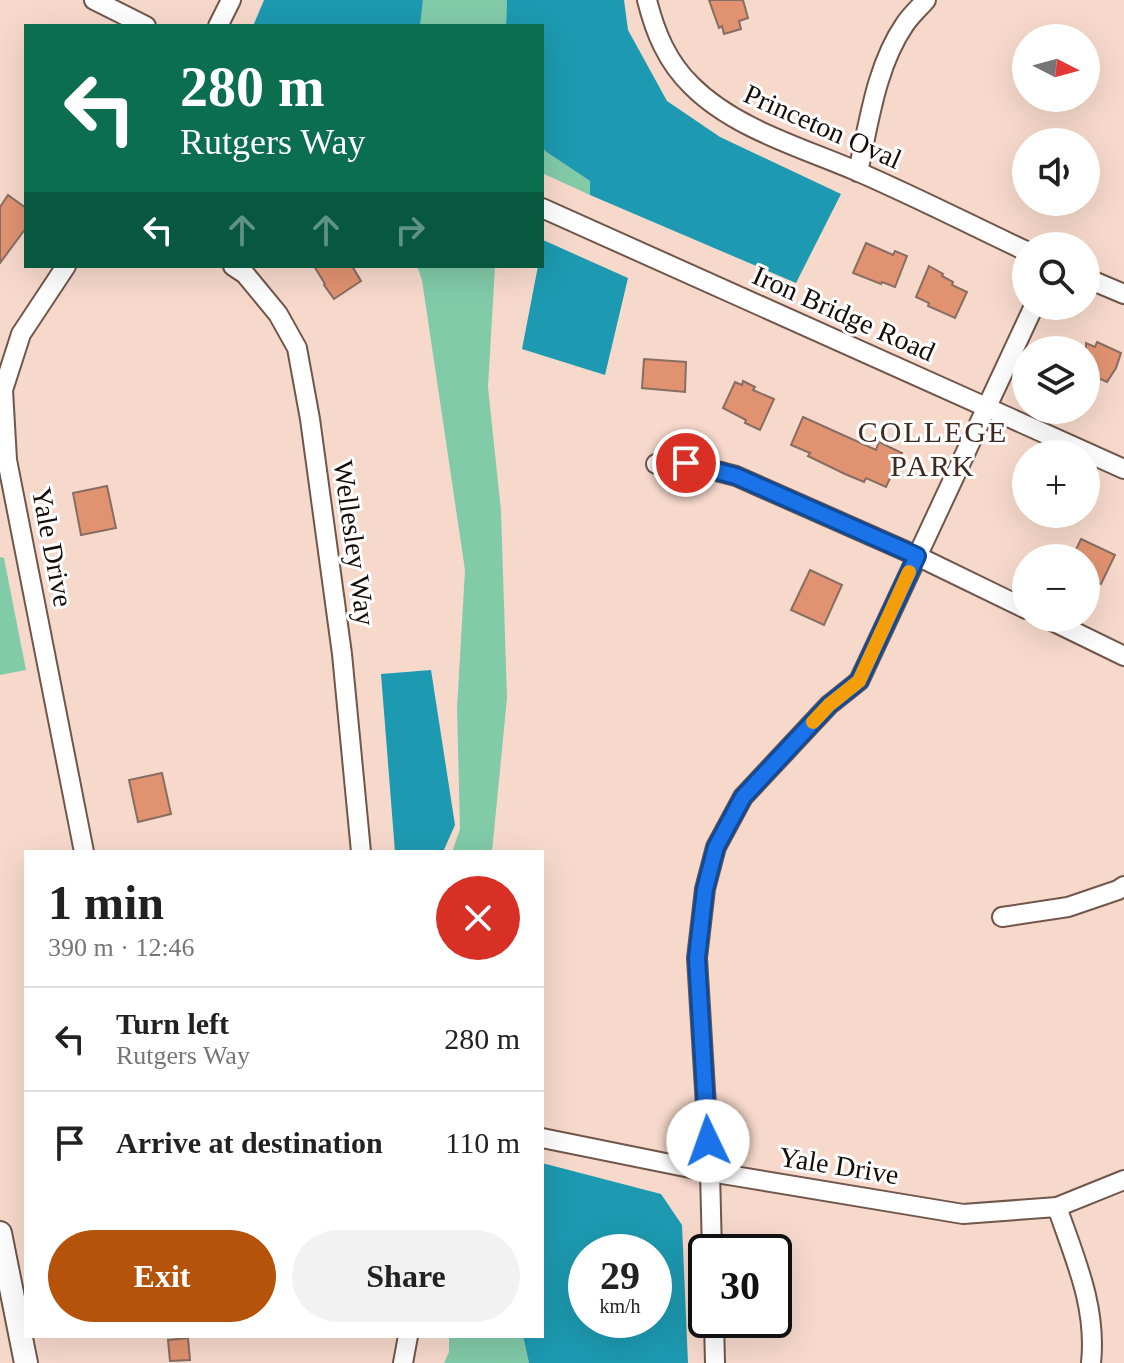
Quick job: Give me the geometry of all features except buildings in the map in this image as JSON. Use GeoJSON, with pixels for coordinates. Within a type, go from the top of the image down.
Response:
{"type":"FeatureCollection","features":[{"type":"Feature","properties":{"kind":"main road"},"geometry":{"type":"LineString","coordinates":[[0,1233],[26,1363]]}},
{"type":"Feature","properties":{"kind":"street"},"geometry":{"type":"LineString","coordinates":[[94,0],[142,24]]}},
{"type":"Feature","properties":{"kind":"street"},"geometry":{"type":"LineString","coordinates":[[219,24],[231,0]]}},
{"type":"Feature","properties":{"kind":"street","name":"Princeton Oval"},"geometry":{"type":"LineString","coordinates":[[647,0],[660,41],[674,66],[690,85],[727,114],[1012,244]]}},
{"type":"Feature","properties":{"kind":"street"},"geometry":{"type":"LineString","coordinates":[[858,172],[880,78],[891,49],[906,22],[926,0]]}},
{"type":"Feature","properties":{"kind":"street","name":"Iron Bridge Road"},"geometry":{"type":"LineString","coordinates":[[544,209],[1124,469]]}},
{"type":"Feature","properties":{"kind":"street","name":"Yale Drive"},"geometry":{"type":"LineString","coordinates":[[65,268],[21,334],[3,390],[7,460],[84,850]]}},
{"type":"Feature","properties":{"kind":"street","name":"Wellesley Way"},"geometry":{"type":"LineString","coordinates":[[236,268],[245,274],[278,314],[297,348],[342,654],[361,850]]}},
{"type":"Feature","properties":{"kind":"street"},"geometry":{"type":"LineString","coordinates":[[1100,284],[1124,294]]}},
{"type":"Feature","properties":{"kind":"street"},"geometry":{"type":"LineString","coordinates":[[712,1234],[697,958],[705,889],[716,847],[743,797],[829,705],[859,681],[1028,320]]}},
{"type":"Feature","properties":{"kind":"street"},"geometry":{"type":"LineString","coordinates":[[656,464],[686,463],[736,476],[917,556],[1012,602]]}},
{"type":"Feature","properties":{"kind":"street"},"geometry":{"type":"LineString","coordinates":[[1075,632],[1124,656]]}},
{"type":"Feature","properties":{"kind":"street"},"geometry":{"type":"LineString","coordinates":[[1002,917],[1068,907],[1124,886]]}},
{"type":"Feature","properties":{"kind":"street","name":"Yale Drive"},"geometry":{"type":"LineString","coordinates":[[544,1138],[710,1172],[963,1214],[1057,1207],[1124,1180]]}},
{"type":"Feature","properties":{"kind":"street"},"geometry":{"type":"LineString","coordinates":[[1057,1207],[1085,1286],[1093,1342],[1091,1363]]}},
{"type":"Feature","properties":{"kind":"street"},"geometry":{"type":"LineString","coordinates":[[403,1363],[408,1338]]}},
{"type":"Feature","properties":{"kind":"street"},"geometry":{"type":"LineString","coordinates":[[714,1338],[715,1363]]}},
{"type":"Feature","properties":{"kind":"green space"},"geometry":{"type":"Polygon","coordinates":[[[423,0],[507,0],[506,24],[420,24],[423,0]]]}},
{"type":"Feature","properties":{"kind":"green space"},"geometry":{"type":"Polygon","coordinates":[[[544,149],[590,181],[590,195],[544,174],[544,149]]]}},
{"type":"Feature","properties":{"kind":"green space"},"geometry":{"type":"Polygon","coordinates":[[[418,268],[495,268],[488,387],[501,511],[507,698],[492,850],[453,850],[460,829],[457,708],[465,570],[418,268]]]}},
{"type":"Feature","properties":{"kind":"green space"},"geometry":{"type":"Polygon","coordinates":[[[0,557],[4,558],[26,670],[0,675],[0,557]]]}},
{"type":"Feature","properties":{"kind":"green space"},"geometry":{"type":"Polygon","coordinates":[[[449,1338],[523,1338],[529,1363],[444,1363],[449,1352],[449,1338]]]}},
{"type":"Feature","properties":{"kind":"water"},"geometry":{"type":"Polygon","coordinates":[[[264,0],[423,0],[420,24],[254,24],[264,0]]]}},
{"type":"Feature","properties":{"kind":"water"},"geometry":{"type":"Polygon","coordinates":[[[507,0],[624,0],[628,30],[667,101],[720,137],[841,194],[796,283],[590,195],[590,181],[544,149],[544,24],[506,24],[507,0]]]}},
{"type":"Feature","properties":{"kind":"water"},"geometry":{"type":"Polygon","coordinates":[[[544,240],[628,278],[605,375],[522,349],[538,268],[544,268],[544,240]]]}},
{"type":"Feature","properties":{"kind":"water"},"geometry":{"type":"Polygon","coordinates":[[[431,670],[455,825],[444,850],[395,850],[381,674],[431,670]]]}},
{"type":"Feature","properties":{"kind":"water"},"geometry":{"type":"Polygon","coordinates":[[[544,1164],[661,1194],[682,1225],[688,1363],[529,1363],[523,1338],[544,1338],[544,1164]]]}},
{"type":"Feature","properties":{"kind":"slow traffic"},"geometry":{"type":"LineString","coordinates":[[813,722],[859,681],[909,572]]}},
{"type":"Feature","properties":{"kind":"district","name":"COLLEGE PARK"},"geometry":{"type":"Point","coordinates":[933,449]}},
{"type":"Feature","properties":{"kind":"route"},"geometry":{"type":"LineString","coordinates":[[686,463],[736,476],[917,556],[859,681],[829,705],[743,797],[716,847],[705,889],[697,958],[708,1141]]}}]}
